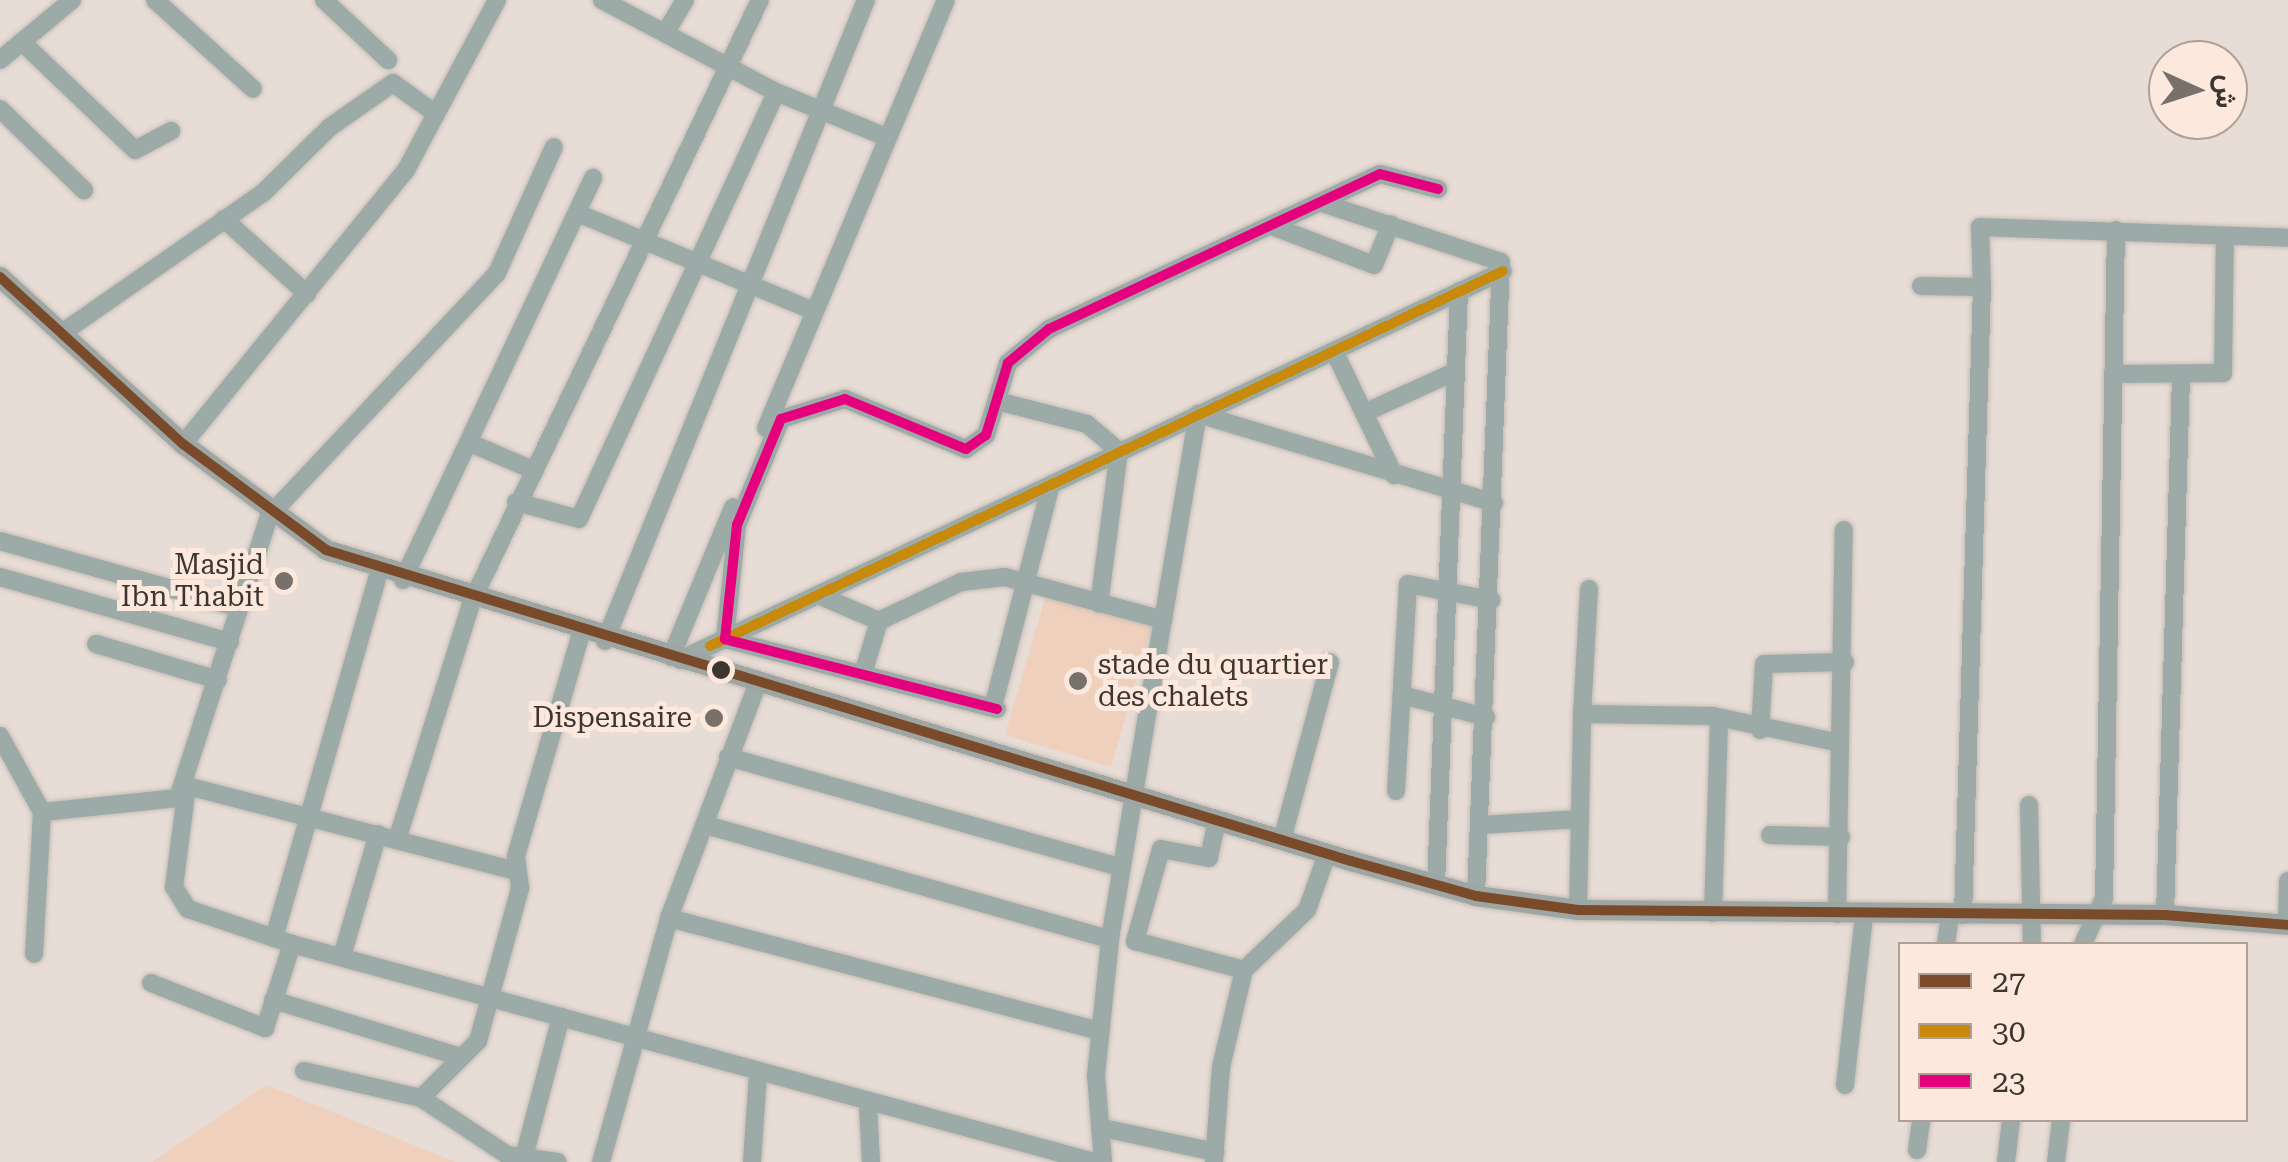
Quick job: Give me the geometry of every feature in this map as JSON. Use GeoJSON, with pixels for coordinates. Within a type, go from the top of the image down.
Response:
{"type":"FeatureCollection","features":[{"type":"Feature","properties":{"kind":"main road"},"geometry":{"type":"LineString","coordinates":[[0,277],[182,444],[269,516],[379,572],[757,685],[1130,789],[1326,854],[1476,896],[1578,910],[2265,919],[2288,915]]}},
{"type":"Feature","properties":{"kind":"main road"},"geometry":{"type":"LineString","coordinates":[[2265,919],[2288,925]]}},
{"type":"Feature","properties":{"kind":"street"},"geometry":{"type":"LineString","coordinates":[[0,60],[72,0]]}},
{"type":"Feature","properties":{"kind":"street"},"geometry":{"type":"LineString","coordinates":[[155,0],[253,89]]}},
{"type":"Feature","properties":{"kind":"street"},"geometry":{"type":"LineString","coordinates":[[324,0],[388,60]]}},
{"type":"Feature","properties":{"kind":"street"},"geometry":{"type":"LineString","coordinates":[[182,444],[406,170],[497,0]]}},
{"type":"Feature","properties":{"kind":"street"},"geometry":{"type":"LineString","coordinates":[[603,0],[667,30],[724,67],[886,137]]}},
{"type":"Feature","properties":{"kind":"street"},"geometry":{"type":"LineString","coordinates":[[667,30],[685,0]]}},
{"type":"Feature","properties":{"kind":"street"},"geometry":{"type":"LineString","coordinates":[[397,840],[472,601],[637,244],[760,0]]}},
{"type":"Feature","properties":{"kind":"street"},"geometry":{"type":"LineString","coordinates":[[605,640],[866,0]]}},
{"type":"Feature","properties":{"kind":"street"},"geometry":{"type":"LineString","coordinates":[[675,658],[814,311],[946,0]]}},
{"type":"Feature","properties":{"kind":"street"},"geometry":{"type":"LineString","coordinates":[[22,42],[136,150],[171,131]]}},
{"type":"Feature","properties":{"kind":"street"},"geometry":{"type":"LineString","coordinates":[[62,333],[224,219],[394,84],[436,114]]}},
{"type":"Feature","properties":{"kind":"street"},"geometry":{"type":"LineString","coordinates":[[516,502],[579,519],[776,92]]}},
{"type":"Feature","properties":{"kind":"street"},"geometry":{"type":"LineString","coordinates":[[0,109],[84,190]]}},
{"type":"Feature","properties":{"kind":"street"},"geometry":{"type":"LineString","coordinates":[[554,147],[497,274],[269,516],[236,607],[230,642],[187,786],[178,899],[283,941],[634,1036],[758,1075],[1094,1162]]}},
{"type":"Feature","properties":{"kind":"street"},"geometry":{"type":"LineString","coordinates":[[725,639],[741,510],[789,412],[845,398],[966,449],[986,435],[1008,364],[1036,338],[1380,174],[1438,189]]}},
{"type":"Feature","properties":{"kind":"street"},"geometry":{"type":"LineString","coordinates":[[403,580],[582,215],[592,178]]}},
{"type":"Feature","properties":{"kind":"street"},"geometry":{"type":"LineString","coordinates":[[1322,203],[1494,257],[1503,271],[1476,896]]}},
{"type":"Feature","properties":{"kind":"street"},"geometry":{"type":"LineString","coordinates":[[582,215],[637,244],[752,284],[814,311]]}},
{"type":"Feature","properties":{"kind":"street"},"geometry":{"type":"LineString","coordinates":[[224,219],[306,294]]}},
{"type":"Feature","properties":{"kind":"street"},"geometry":{"type":"LineString","coordinates":[[1272,226],[1374,265],[1391,224]]}},
{"type":"Feature","properties":{"kind":"street"},"geometry":{"type":"LineString","coordinates":[[1947,942],[1956,915],[1982,286],[1980,226],[2288,238]]}},
{"type":"Feature","properties":{"kind":"street"},"geometry":{"type":"LineString","coordinates":[[2084,942],[2104,898],[2116,230]]}},
{"type":"Feature","properties":{"kind":"street"},"geometry":{"type":"LineString","coordinates":[[2114,374],[2223,373],[2225,236]]}},
{"type":"Feature","properties":{"kind":"street"},"geometry":{"type":"LineString","coordinates":[[675,658],[725,639],[1503,271]]}},
{"type":"Feature","properties":{"kind":"street"},"geometry":{"type":"LineString","coordinates":[[1921,286],[1982,286]]}},
{"type":"Feature","properties":{"kind":"street"},"geometry":{"type":"LineString","coordinates":[[1436,884],[1459,291]]}},
{"type":"Feature","properties":{"kind":"street"},"geometry":{"type":"LineString","coordinates":[[1334,350],[1394,475]]}},
{"type":"Feature","properties":{"kind":"street"},"geometry":{"type":"LineString","coordinates":[[1364,413],[1456,371]]}},
{"type":"Feature","properties":{"kind":"street"},"geometry":{"type":"LineString","coordinates":[[2165,915],[2181,375]]}},
{"type":"Feature","properties":{"kind":"street"},"geometry":{"type":"LineString","coordinates":[[997,401],[1087,424],[1119,451]]}},
{"type":"Feature","properties":{"kind":"street"},"geometry":{"type":"LineString","coordinates":[[1198,414],[1494,503]]}},
{"type":"Feature","properties":{"kind":"street"},"geometry":{"type":"LineString","coordinates":[[1103,1162],[1100,1031],[1118,867],[1198,414]]}},
{"type":"Feature","properties":{"kind":"street"},"geometry":{"type":"LineString","coordinates":[[470,443],[533,470]]}},
{"type":"Feature","properties":{"kind":"street"},"geometry":{"type":"LineString","coordinates":[[1099,604],[1119,451]]}},
{"type":"Feature","properties":{"kind":"street"},"geometry":{"type":"LineString","coordinates":[[725,639],[995,708],[1030,587],[1050,484]]}},
{"type":"Feature","properties":{"kind":"street"},"geometry":{"type":"LineString","coordinates":[[1837,914],[1840,743],[1846,662],[1844,530]]}},
{"type":"Feature","properties":{"kind":"street"},"geometry":{"type":"LineString","coordinates":[[0,541],[236,607]]}},
{"type":"Feature","properties":{"kind":"street"},"geometry":{"type":"LineString","coordinates":[[151,983],[265,1028],[306,812],[379,572]]}},
{"type":"Feature","properties":{"kind":"street"},"geometry":{"type":"LineString","coordinates":[[0,578],[230,642]]}},
{"type":"Feature","properties":{"kind":"street"},"geometry":{"type":"LineString","coordinates":[[862,674],[879,621],[961,582],[1005,578],[1164,620]]}},
{"type":"Feature","properties":{"kind":"street"},"geometry":{"type":"LineString","coordinates":[[1396,792],[1408,584],[1490,600]]}},
{"type":"Feature","properties":{"kind":"street"},"geometry":{"type":"LineString","coordinates":[[1578,910],[1589,589]]}},
{"type":"Feature","properties":{"kind":"street"},"geometry":{"type":"LineString","coordinates":[[818,595],[879,621]]}},
{"type":"Feature","properties":{"kind":"street"},"geometry":{"type":"LineString","coordinates":[[420,1098],[461,1057],[495,997],[520,888],[516,871],[581,634]]}},
{"type":"Feature","properties":{"kind":"street"},"geometry":{"type":"LineString","coordinates":[[96,644],[218,680]]}},
{"type":"Feature","properties":{"kind":"street"},"geometry":{"type":"LineString","coordinates":[[1282,840],[1330,662]]}},
{"type":"Feature","properties":{"kind":"street"},"geometry":{"type":"LineString","coordinates":[[1760,730],[1764,664],[1846,662]]}},
{"type":"Feature","properties":{"kind":"street"},"geometry":{"type":"LineString","coordinates":[[601,1162],[670,918],[757,685]]}},
{"type":"Feature","properties":{"kind":"street"},"geometry":{"type":"LineString","coordinates":[[1402,695],[1486,717]]}},
{"type":"Feature","properties":{"kind":"street"},"geometry":{"type":"LineString","coordinates":[[1582,714],[1685,712],[1719,722],[1840,743]]}},
{"type":"Feature","properties":{"kind":"street"},"geometry":{"type":"LineString","coordinates":[[1712,913],[1719,722]]}},
{"type":"Feature","properties":{"kind":"street"},"geometry":{"type":"LineString","coordinates":[[0,736],[42,812],[34,954]]}},
{"type":"Feature","properties":{"kind":"street"},"geometry":{"type":"LineString","coordinates":[[728,756],[1118,867]]}},
{"type":"Feature","properties":{"kind":"street"},"geometry":{"type":"LineString","coordinates":[[42,812],[158,802],[187,786],[306,812],[516,871]]}},
{"type":"Feature","properties":{"kind":"street"},"geometry":{"type":"LineString","coordinates":[[2028,804],[2036,915],[2032,942]]}},
{"type":"Feature","properties":{"kind":"street"},"geometry":{"type":"LineString","coordinates":[[1482,826],[1580,819]]}},
{"type":"Feature","properties":{"kind":"street"},"geometry":{"type":"LineString","coordinates":[[1218,820],[1209,858],[1161,849],[1135,942],[1244,970]]}},
{"type":"Feature","properties":{"kind":"street"},"geometry":{"type":"LineString","coordinates":[[706,825],[1110,939]]}},
{"type":"Feature","properties":{"kind":"street"},"geometry":{"type":"LineString","coordinates":[[342,956],[378,834]]}},
{"type":"Feature","properties":{"kind":"street"},"geometry":{"type":"LineString","coordinates":[[1770,835],[1841,837]]}},
{"type":"Feature","properties":{"kind":"street"},"geometry":{"type":"LineString","coordinates":[[1102,1128],[1215,1157],[1221,1067],[1244,970],[1307,910],[1326,854]]}},
{"type":"Feature","properties":{"kind":"street"},"geometry":{"type":"LineString","coordinates":[[2288,881],[2288,915]]}},
{"type":"Feature","properties":{"kind":"street"},"geometry":{"type":"LineString","coordinates":[[1115,903],[1144,910]]}},
{"type":"Feature","properties":{"kind":"street"},"geometry":{"type":"LineString","coordinates":[[1845,1084],[1864,914]]}},
{"type":"Feature","properties":{"kind":"street"},"geometry":{"type":"LineString","coordinates":[[670,918],[1100,1031]]}},
{"type":"Feature","properties":{"kind":"street"},"geometry":{"type":"LineString","coordinates":[[273,1000],[461,1057]]}},
{"type":"Feature","properties":{"kind":"street"},"geometry":{"type":"LineString","coordinates":[[524,1153],[561,1017]]}},
{"type":"Feature","properties":{"kind":"street"},"geometry":{"type":"LineString","coordinates":[[304,1071],[420,1098],[507,1155],[524,1153],[558,1162]]}},
{"type":"Feature","properties":{"kind":"street"},"geometry":{"type":"LineString","coordinates":[[752,1162],[758,1075]]}},
{"type":"Feature","properties":{"kind":"street"},"geometry":{"type":"LineString","coordinates":[[868,1104],[871,1162]]}},
{"type":"Feature","properties":{"kind":"street"},"geometry":{"type":"LineString","coordinates":[[1917,1150],[1921,1122]]}},
{"type":"Feature","properties":{"kind":"street"},"geometry":{"type":"LineString","coordinates":[[2006,1162],[2011,1122]]}},
{"type":"Feature","properties":{"kind":"street"},"geometry":{"type":"LineString","coordinates":[[2056,1162],[2062,1122]]}},
{"type":"Feature","properties":{"kind":"shaded area","name":"stade du quartier des chalets"},"geometry":{"type":"Polygon","coordinates":[[[1046,595],[1152,626],[1111,767],[1005,735],[1046,595]]]}},
{"type":"Feature","properties":{"kind":"shaded area"},"geometry":{"type":"Polygon","coordinates":[[[266,1085],[456,1162],[152,1162],[266,1085]]]}},
{"type":"Feature","properties":{"kind":"transit line","name":"23"},"geometry":{"type":"LineString","coordinates":[[997,709],[725,639],[737,525],[781,419],[845,399],[966,449],[986,435],[1008,363],[1049,329],[1380,174],[1438,189]]}},
{"type":"Feature","properties":{"kind":"transit line","name":"30"},"geometry":{"type":"LineString","coordinates":[[710,646],[1503,271]]}},
{"type":"Feature","properties":{"kind":"transit line","name":"27"},"geometry":{"type":"LineString","coordinates":[[0,277],[183,444],[326,550],[1351,861],[1476,896],[1578,910],[2165,915],[2288,925]]}},
{"type":"Feature","properties":{"kind":"place","name":"Masjid Ibn Thabit"},"geometry":{"type":"Point","coordinates":[284,581]}},
{"type":"Feature","properties":{"kind":"place","name":"stade du quartier des chalets"},"geometry":{"type":"Point","coordinates":[1078,681]}},
{"type":"Feature","properties":{"kind":"place","name":"Dispensaire"},"geometry":{"type":"Point","coordinates":[714,718]}}]}
